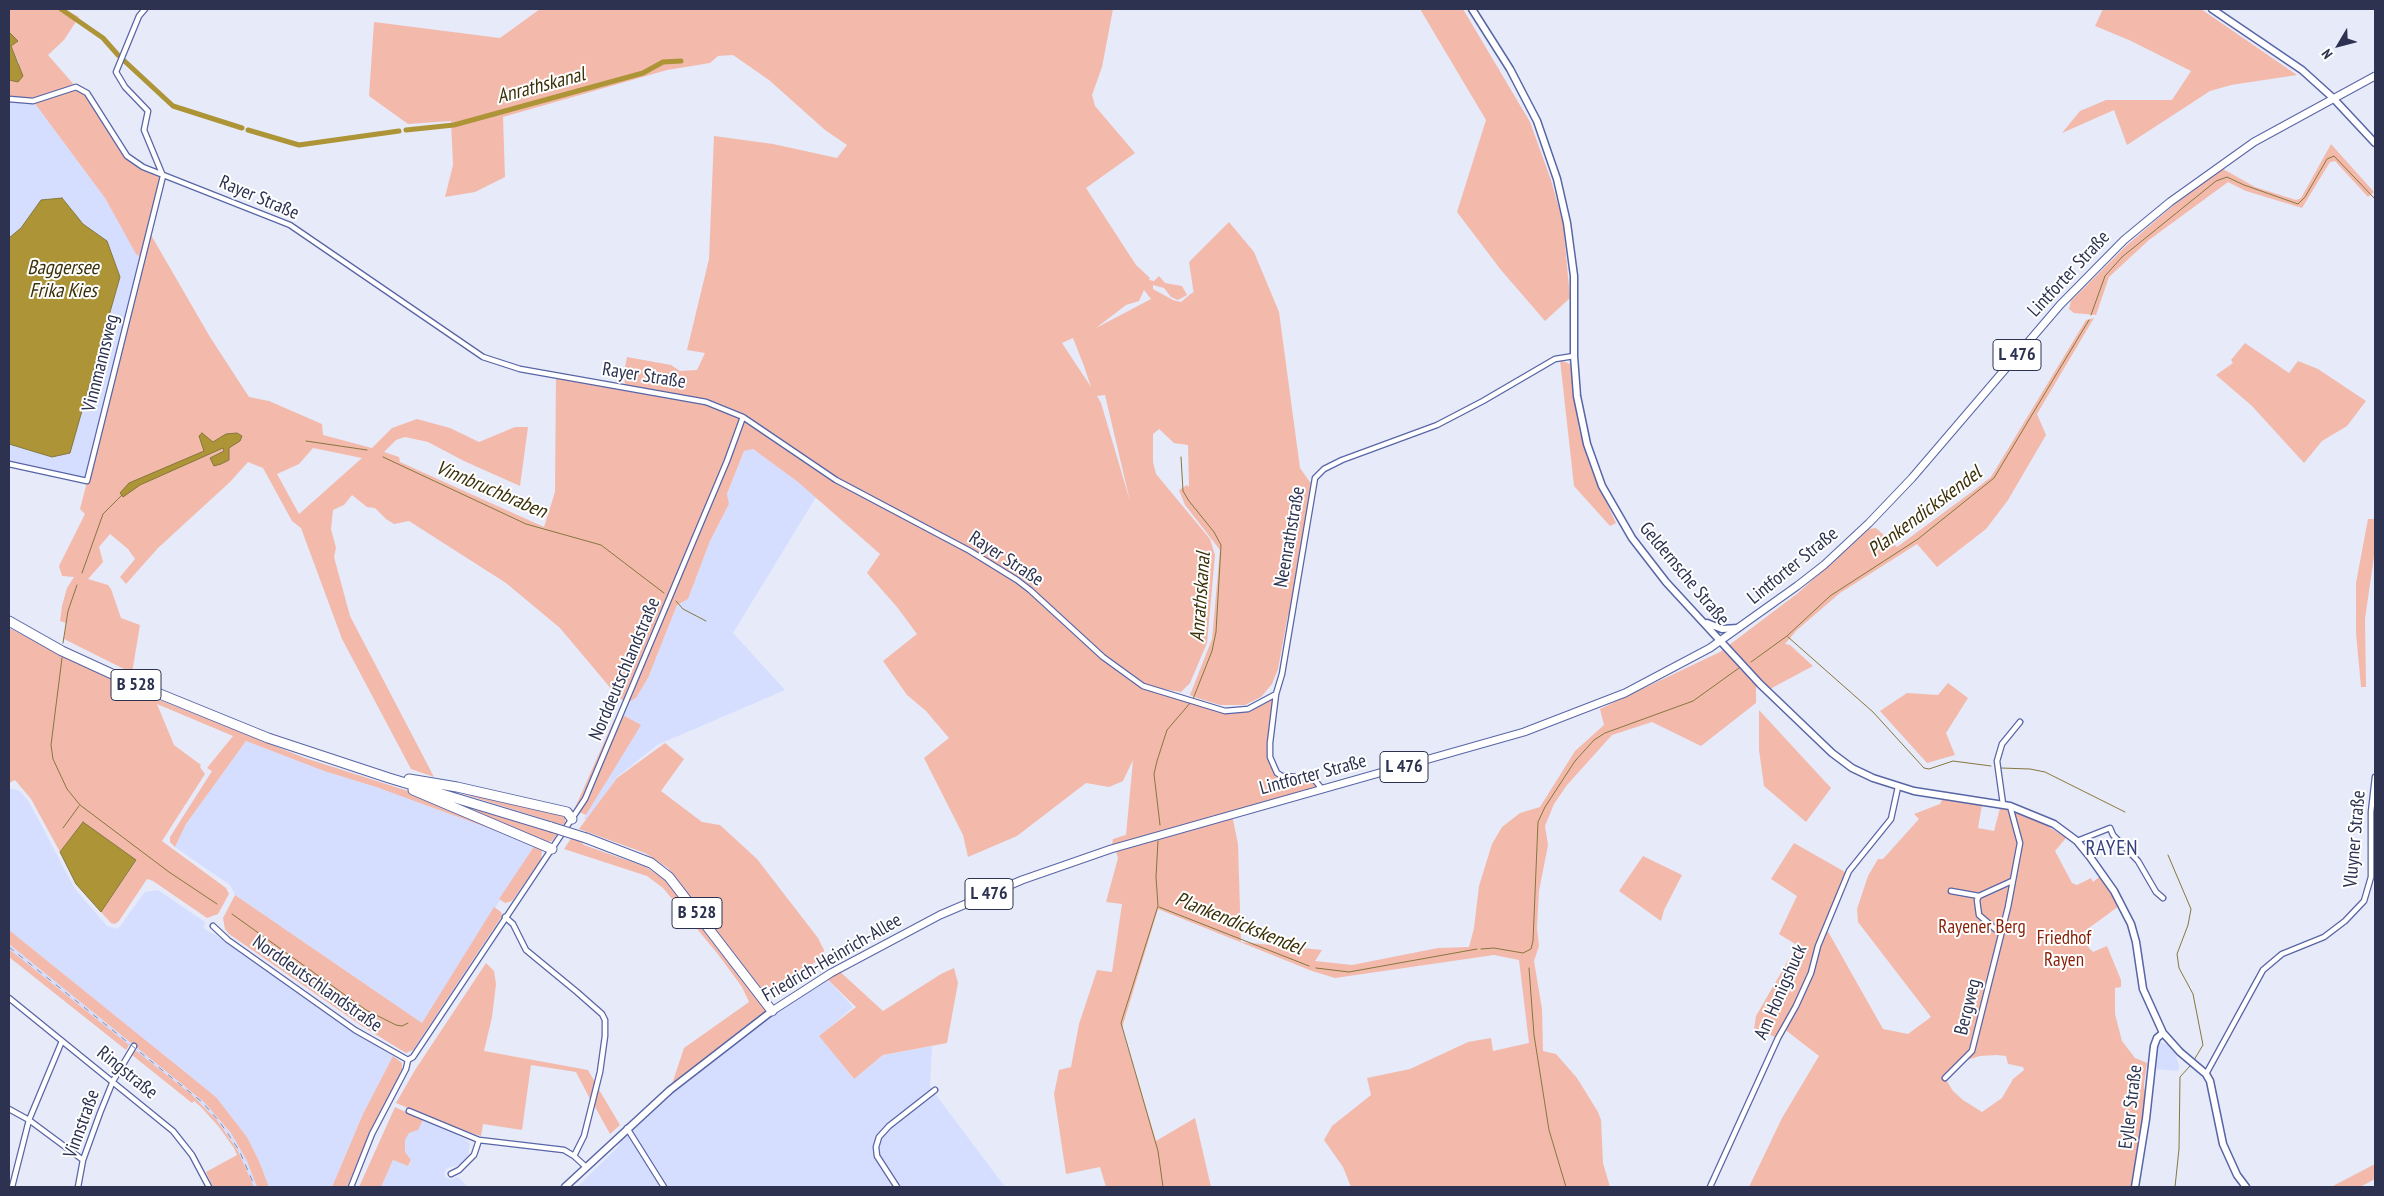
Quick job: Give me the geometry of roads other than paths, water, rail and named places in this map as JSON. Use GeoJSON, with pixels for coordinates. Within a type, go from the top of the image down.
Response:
{"type":"FeatureCollection","features":[{"type":"Feature","properties":{"kind":"highway","name":"B 528"},"geometry":{"type":"LineString","coordinates":[[9,620],[74,657],[174,701],[268,738],[389,778],[586,838],[651,863],[669,876],[772,1011]]}},
{"type":"Feature","properties":{"kind":"highway"},"geometry":{"type":"LineString","coordinates":[[389,778],[423,781],[536,805],[567,812],[572,819]]}},
{"type":"Feature","properties":{"kind":"highway"},"geometry":{"type":"LineString","coordinates":[[389,778],[552,849]]}},
{"type":"Feature","properties":{"kind":"main road","name":"Geldernsche Straße"},"geometry":{"type":"LineString","coordinates":[[1472,9],[1510,69],[1533,112],[1557,179],[1567,223],[1574,276],[1574,356],[1577,396],[1587,444],[1602,486],[1620,520],[1644,555],[1720,642],[1832,753],[1863,774],[1898,787],[2006,805],[2032,813],[2054,824],[2077,841],[2114,891],[2130,924],[2136,942],[2143,988],[2163,1033],[2180,1052],[2206,1074]]}},
{"type":"Feature","properties":{"kind":"main road"},"geometry":{"type":"LineString","coordinates":[[2216,10],[2302,70],[2333,98],[2375,143]]}},
{"type":"Feature","properties":{"kind":"main road","name":"Lintforter Straße"},"geometry":{"type":"LineString","coordinates":[[1164,834],[1506,737],[1575,714],[1625,693],[1682,665],[1720,642],[1824,565],[1869,523],[1912,478],[2060,306],[2124,240],[2213,169],[2254,142],[2375,76]]}},
{"type":"Feature","properties":{"kind":"main road","name":"Lintforter Straße"},"geometry":{"type":"LineString","coordinates":[[1704,622],[1722,629],[1742,627]]}},
{"type":"Feature","properties":{"kind":"main road","name":"Friedrich-Heinrich-Allee"},"geometry":{"type":"LineString","coordinates":[[565,1187],[627,1128],[715,1054],[772,1011],[831,973],[940,915],[1065,864],[1164,834]]}},
{"type":"Feature","properties":{"kind":"main road","name":"Eyller Straße"},"geometry":{"type":"LineString","coordinates":[[2136,1187],[2154,1046],[2157,1038],[2163,1033]]}},
{"type":"Feature","properties":{"kind":"main road"},"geometry":{"type":"LineString","coordinates":[[2206,1074],[2213,1090],[2223,1144],[2237,1175],[2246,1187]]}},
{"type":"Feature","properties":{"kind":"street"},"geometry":{"type":"LineString","coordinates":[[145,9],[139,16],[116,72],[148,111],[144,130],[163,176]]}},
{"type":"Feature","properties":{"kind":"street","name":"Rayer Straße"},"geometry":{"type":"LineString","coordinates":[[9,98],[32,101],[76,87],[87,93],[127,156],[143,167],[290,224],[483,357],[520,369],[706,402],[743,417],[836,480],[970,551],[1017,580],[1103,657],[1143,686],[1225,710],[1237,711],[1248,709],[1276,694]]}},
{"type":"Feature","properties":{"kind":"street","name":"Vinnmannsweg"},"geometry":{"type":"LineString","coordinates":[[9,464],[87,481],[150,221],[163,176]]}},
{"type":"Feature","properties":{"kind":"street","name":"Neenrathstraße"},"geometry":{"type":"LineString","coordinates":[[1322,789],[1313,778],[1282,776],[1274,769],[1270,743],[1276,694],[1282,674],[1314,482],[1319,472],[1342,460],[1437,425],[1483,402],[1555,359],[1574,356]]}},
{"type":"Feature","properties":{"kind":"street","name":"Norddeutschlandstraße"},"geometry":{"type":"LineString","coordinates":[[351,1187],[372,1134],[406,1069],[408,1060],[416,1052],[572,819],[591,787],[727,461],[743,417]]}},
{"type":"Feature","properties":{"kind":"street"},"geometry":{"type":"LineString","coordinates":[[2006,805],[1997,771],[1998,752],[2002,744],[2020,722]]}},
{"type":"Feature","properties":{"kind":"street","name":"Vluyner Straße"},"geometry":{"type":"LineString","coordinates":[[2206,1074],[2264,970],[2282,954],[2324,937],[2345,921],[2364,901],[2371,877],[2372,812],[2375,777]]}},
{"type":"Feature","properties":{"kind":"street","name":"Am Honigshuck"},"geometry":{"type":"LineString","coordinates":[[1710,1187],[1778,1038],[1796,1006],[1811,973],[1818,946],[1848,871],[1891,819],[1898,787]]}},
{"type":"Feature","properties":{"kind":"street","name":"Bergweg"},"geometry":{"type":"LineString","coordinates":[[1946,1078],[1972,1050],[2001,934],[2020,843],[2006,805]]}},
{"type":"Feature","properties":{"kind":"street"},"geometry":{"type":"LineString","coordinates":[[2077,841],[2110,828],[2113,835],[2138,861],[2156,892],[2163,898]]}},
{"type":"Feature","properties":{"kind":"street"},"geometry":{"type":"LineString","coordinates":[[1951,891],[1979,896],[2012,881]]}},
{"type":"Feature","properties":{"kind":"street"},"geometry":{"type":"LineString","coordinates":[[1979,896],[1977,910],[1979,915],[2001,934]]}},
{"type":"Feature","properties":{"kind":"street"},"geometry":{"type":"LineString","coordinates":[[505,917],[513,924],[526,950],[602,1014],[605,1020],[605,1036],[600,1072],[584,1136],[574,1156]]}},
{"type":"Feature","properties":{"kind":"street","name":"Norddeutschlandstraße"},"geometry":{"type":"LineString","coordinates":[[213,926],[228,940],[355,1030],[408,1060]]}},
{"type":"Feature","properties":{"kind":"street","name":"Ringstraße"},"geometry":{"type":"LineString","coordinates":[[9,998],[172,1131],[192,1155],[209,1187]]}},
{"type":"Feature","properties":{"kind":"street"},"geometry":{"type":"LineString","coordinates":[[12,1187],[29,1120],[62,1041]]}},
{"type":"Feature","properties":{"kind":"street","name":"Vinnstraße"},"geometry":{"type":"LineString","coordinates":[[78,1187],[83,1160],[113,1081],[134,1046]]}},
{"type":"Feature","properties":{"kind":"street"},"geometry":{"type":"LineString","coordinates":[[897,1187],[877,1156],[876,1147],[879,1137],[889,1126],[935,1090]]}},
{"type":"Feature","properties":{"kind":"street"},"geometry":{"type":"LineString","coordinates":[[9,1109],[29,1120],[83,1160]]}},
{"type":"Feature","properties":{"kind":"street"},"geometry":{"type":"LineString","coordinates":[[409,1111],[479,1140],[558,1149],[574,1156],[586,1167]]}},
{"type":"Feature","properties":{"kind":"street"},"geometry":{"type":"LineString","coordinates":[[627,1128],[664,1187]]}},
{"type":"Feature","properties":{"kind":"street"},"geometry":{"type":"LineString","coordinates":[[451,1174],[457,1171],[474,1155],[479,1140]]}},
{"type":"Feature","properties":{"kind":"water"},"geometry":{"type":"Polygon","coordinates":[[[9,32],[18,41],[11,46],[23,76],[18,82],[9,80],[9,32]]]}},
{"type":"Feature","properties":{"kind":"water","name":"Baggersee Frika Kies"},"geometry":{"type":"Polygon","coordinates":[[[62,198],[83,224],[107,241],[120,277],[70,453],[52,457],[9,444],[9,238],[21,228],[41,200],[62,198]]]}},
{"type":"Feature","properties":{"kind":"water"},"geometry":{"type":"Polygon","coordinates":[[[202,433],[213,442],[226,434],[237,433],[242,436],[240,441],[229,448],[229,460],[214,466],[210,458],[224,451],[223,448],[140,485],[123,497],[120,493],[129,483],[204,451],[199,436],[202,433]]]}},
{"type":"Feature","properties":{"kind":"water"},"geometry":{"type":"Polygon","coordinates":[[[83,822],[136,860],[101,912],[76,884],[60,852],[83,822]]]}},
{"type":"Feature","properties":{"kind":"waterway","name":"Anrathskanal"},"geometry":{"type":"LineString","coordinates":[[61,9],[103,38],[118,55],[173,106],[242,128]]}},
{"type":"Feature","properties":{"kind":"waterway","name":"Anrathskanal"},"geometry":{"type":"LineString","coordinates":[[406,130],[454,125],[643,73],[663,62],[681,61]]}},
{"type":"Feature","properties":{"kind":"waterway","name":"Anrathskanal"},"geometry":{"type":"LineString","coordinates":[[248,130],[299,145],[399,131]]}},
{"type":"Feature","properties":{"kind":"waterway","name":"Plankendickskendel"},"geometry":{"type":"LineString","coordinates":[[2091,315],[2105,276],[2122,257],[2216,181],[2227,177],[2298,204],[2305,197],[2327,159],[2334,156],[2375,199]]}},
{"type":"Feature","properties":{"kind":"waterway","name":"Plankendickskendel"},"geometry":{"type":"LineString","coordinates":[[1751,662],[1787,636],[1830,596],[1918,539],[1994,478],[2089,320]]}},
{"type":"Feature","properties":{"kind":"waterway","name":"Vinnbruchbraben"},"geometry":{"type":"LineString","coordinates":[[306,441],[367,450]]}},
{"type":"Feature","properties":{"kind":"waterway","name":"Vinnbruchbraben"},"geometry":{"type":"LineString","coordinates":[[383,457],[526,524],[601,545],[664,593]]}},
{"type":"Feature","properties":{"kind":"waterway","name":"Anrathskanal"},"geometry":{"type":"LineString","coordinates":[[1181,457],[1183,491],[1214,532],[1221,545],[1216,632],[1212,651],[1193,699]]}},
{"type":"Feature","properties":{"kind":"waterway"},"geometry":{"type":"LineString","coordinates":[[82,573],[103,514],[122,495]]}},
{"type":"Feature","properties":{"kind":"waterway"},"geometry":{"type":"LineString","coordinates":[[63,643],[68,611],[77,585]]}},
{"type":"Feature","properties":{"kind":"waterway","name":"Vinnbruchbraben"},"geometry":{"type":"LineString","coordinates":[[676,601],[683,609],[706,621]]}},
{"type":"Feature","properties":{"kind":"waterway"},"geometry":{"type":"LineString","coordinates":[[1788,637],[1873,712],[1924,768],[1929,769],[1953,761],[1991,766]]}},
{"type":"Feature","properties":{"kind":"waterway"},"geometry":{"type":"LineString","coordinates":[[62,658],[51,745],[53,759],[67,789],[80,805],[169,872],[217,904]]}},
{"type":"Feature","properties":{"kind":"waterway","name":"Plankendickskendel"},"geometry":{"type":"LineString","coordinates":[[1481,949],[1494,948],[1523,953],[1531,949],[1533,941],[1538,822],[1545,807],[1575,761],[1594,740],[1605,733],[1693,701],[1739,668]]}},
{"type":"Feature","properties":{"kind":"waterway","name":"Anrathskanal"},"geometry":{"type":"LineString","coordinates":[[1160,825],[1154,774],[1157,761],[1167,730],[1191,702]]}},
{"type":"Feature","properties":{"kind":"waterway"},"geometry":{"type":"LineString","coordinates":[[2001,768],[2030,769],[2045,772],[2125,812]]}},
{"type":"Feature","properties":{"kind":"waterway"},"geometry":{"type":"LineString","coordinates":[[63,828],[79,806]]}},
{"type":"Feature","properties":{"kind":"waterway"},"geometry":{"type":"LineString","coordinates":[[1158,841],[1156,877],[1158,906],[1121,1023],[1158,1151],[1163,1187]]}},
{"type":"Feature","properties":{"kind":"waterway"},"geometry":{"type":"LineString","coordinates":[[2168,855],[2191,909],[2188,925],[2177,954],[2179,968],[2193,994],[2203,1045],[2194,1060]]}},
{"type":"Feature","properties":{"kind":"waterway","name":"Plankendickskendel"},"geometry":{"type":"LineString","coordinates":[[1159,907],[1309,966]]}},
{"type":"Feature","properties":{"kind":"waterway"},"geometry":{"type":"LineString","coordinates":[[232,914],[366,1010],[396,1025],[402,1026],[408,1023]]}},
{"type":"Feature","properties":{"kind":"waterway","name":"Plankendickskendel"},"geometry":{"type":"LineString","coordinates":[[1316,968],[1349,972],[1477,949]]}},
{"type":"Feature","properties":{"kind":"waterway"},"geometry":{"type":"LineString","coordinates":[[1529,968],[1534,1035],[1549,1130],[1566,1187]]}},
{"type":"Feature","properties":{"kind":"waterway"},"geometry":{"type":"LineString","coordinates":[[2175,1187],[2179,1149],[2180,1077],[2190,1066]]}},
{"type":"Feature","properties":{"kind":"railway"},"geometry":{"type":"LineString","coordinates":[[9,947],[202,1102],[219,1121],[239,1150],[255,1187]]}},
{"type":"Feature","properties":{"kind":"district","name":"RAYEN"},"geometry":{"type":"Point","coordinates":[2112,849]}},
{"type":"Feature","properties":{"kind":"park label","name":"Rayener Berg"},"geometry":{"type":"Point","coordinates":[1982,928]}},
{"type":"Feature","properties":{"kind":"park label","name":"Friedhof Rayen"},"geometry":{"type":"Point","coordinates":[2064,950]}}]}
